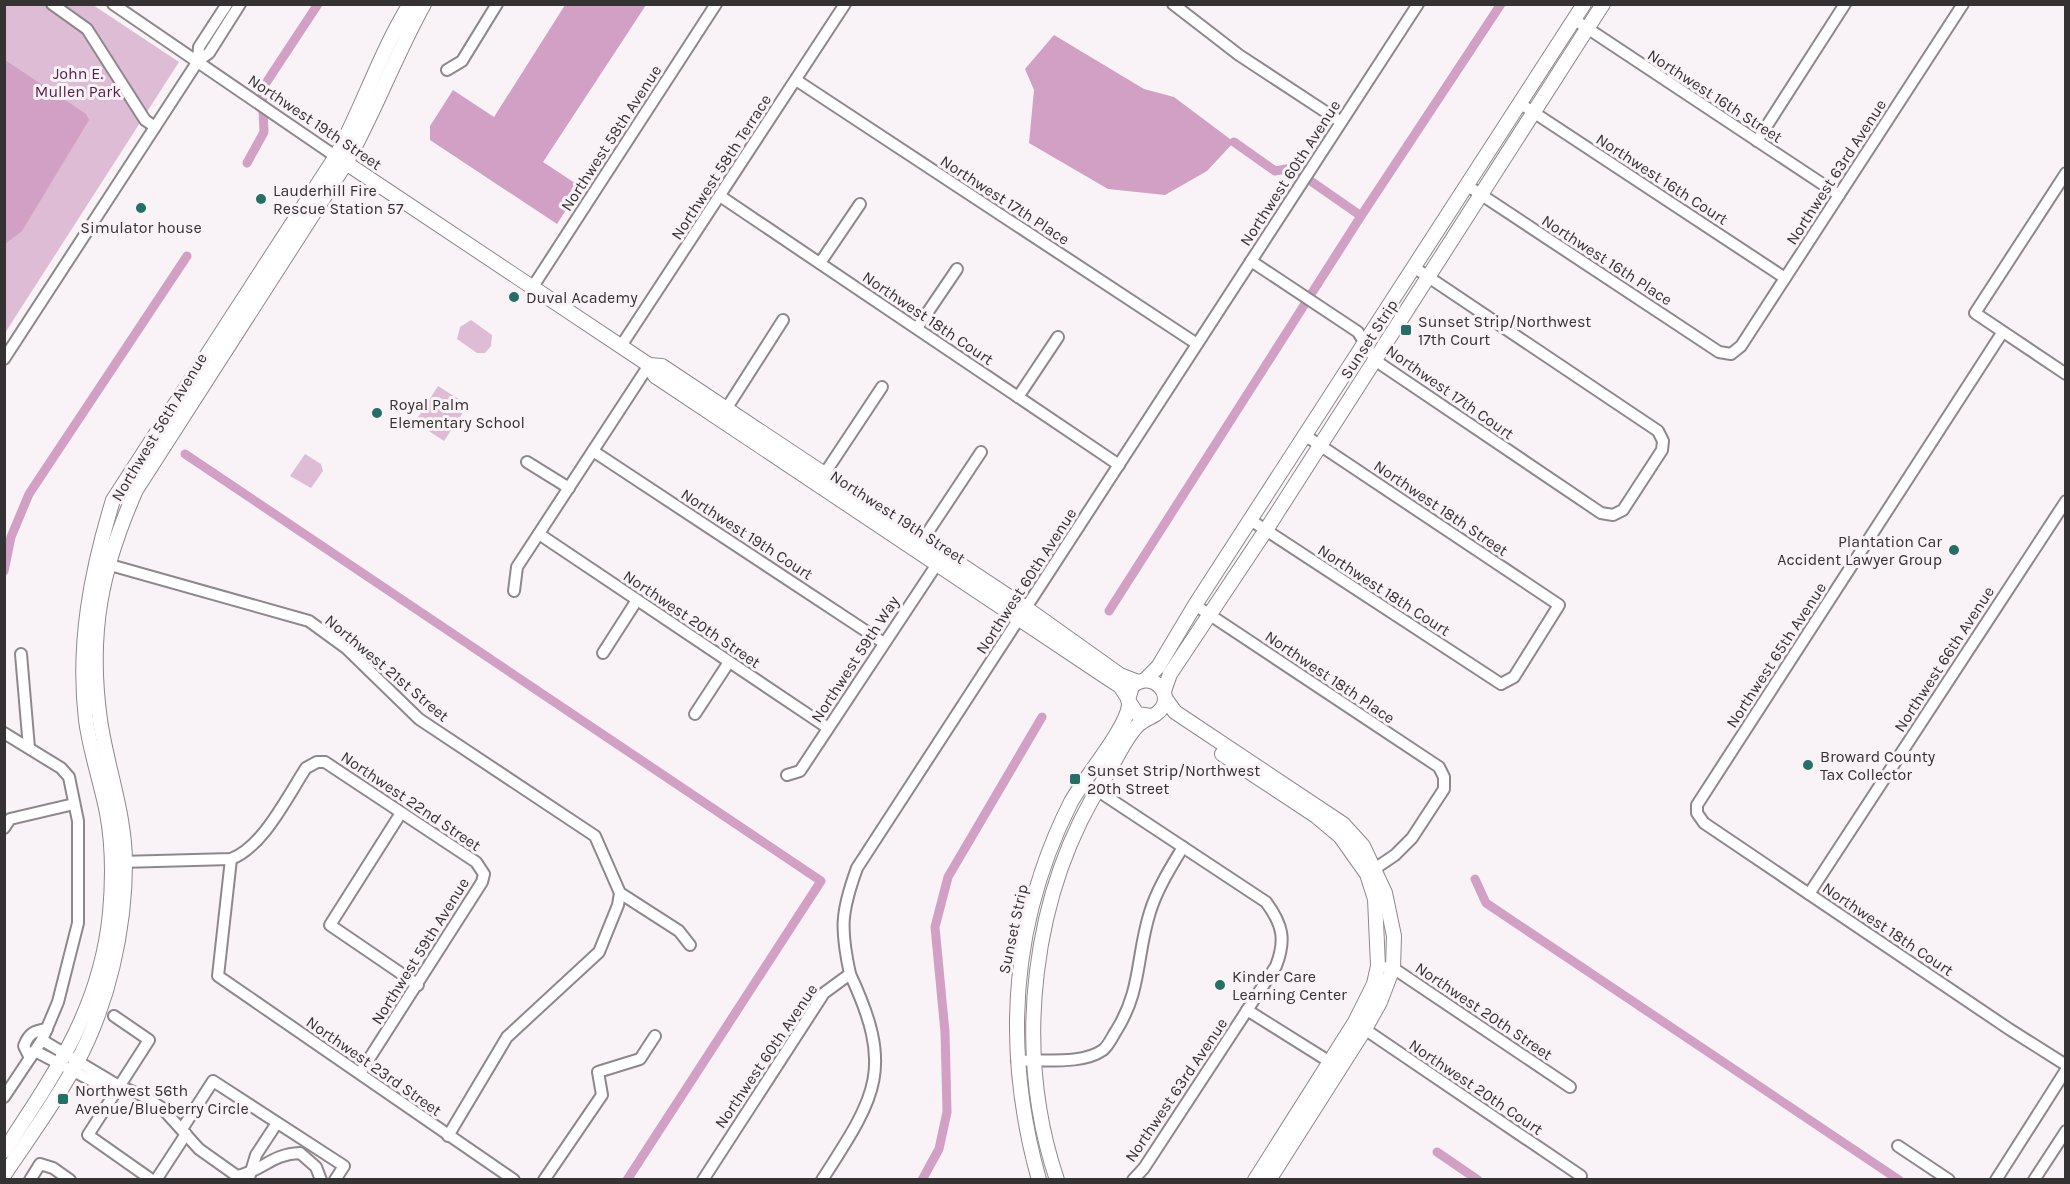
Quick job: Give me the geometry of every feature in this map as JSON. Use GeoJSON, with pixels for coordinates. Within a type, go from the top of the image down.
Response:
{"type":"FeatureCollection","features":[{"type":"Feature","properties":{"kind":"street"},"geometry":{"type":"LineString","coordinates":[[52,4],[87,29],[145,120],[155,127]]}},
{"type":"Feature","properties":{"kind":"street","name":"Northwest 19th Street"},"geometry":{"type":"LineString","coordinates":[[113,4],[341,160],[649,365],[655,376],[723,414],[1118,674],[1142,681]]}},
{"type":"Feature","properties":{"kind":"street"},"geometry":{"type":"LineString","coordinates":[[198,61],[200,47],[227,4]]}},
{"type":"Feature","properties":{"kind":"street"},"geometry":{"type":"LineString","coordinates":[[4,359],[198,61],[209,53],[240,4]]}},
{"type":"Feature","properties":{"kind":"street","name":"Northwest 56th Avenue"},"geometry":{"type":"LineString","coordinates":[[341,160],[392,35],[410,4]]}},
{"type":"Feature","properties":{"kind":"street","name":"Northwest 56th Avenue"},"geometry":{"type":"LineString","coordinates":[[4,1175],[69,1063],[106,989],[121,922],[118,862],[122,826],[100,719],[96,658],[101,562],[136,490],[341,160],[366,128],[399,48],[424,4]]}},
{"type":"Feature","properties":{"kind":"street"},"geometry":{"type":"LineString","coordinates":[[447,70],[462,61],[497,4]]}},
{"type":"Feature","properties":{"kind":"street","name":"Northwest 58th Avenue"},"geometry":{"type":"LineString","coordinates":[[532,288],[716,4]]}},
{"type":"Feature","properties":{"kind":"street","name":"Northwest 58th Terrace"},"geometry":{"type":"LineString","coordinates":[[621,346],[845,4]]}},
{"type":"Feature","properties":{"kind":"street"},"geometry":{"type":"LineString","coordinates":[[1173,4],[1239,55],[1341,122]]}},
{"type":"Feature","properties":{"kind":"street","name":"Northwest 60th Avenue"},"geometry":{"type":"LineString","coordinates":[[703,1179],[818,1000],[834,983],[850,974],[841,934],[846,900],[857,868],[1418,4]]}},
{"type":"Feature","properties":{"kind":"street","name":"Sunset Strip"},"geometry":{"type":"LineString","coordinates":[[1142,681],[1158,667],[1195,605],[1584,4]]}},
{"type":"Feature","properties":{"kind":"street","name":"Sunset Strip"},"geometry":{"type":"LineString","coordinates":[[1164,695],[1170,674],[1266,530],[1604,4]]}},
{"type":"Feature","properties":{"kind":"street"},"geometry":{"type":"LineString","coordinates":[[1757,141],[1845,4]]}},
{"type":"Feature","properties":{"kind":"street","name":"Northwest 63rd Avenue"},"geometry":{"type":"LineString","coordinates":[[1731,354],[1741,346],[1963,4]]}},
{"type":"Feature","properties":{"kind":"street","name":"Northwest 16th Street"},"geometry":{"type":"LineString","coordinates":[[1575,20],[1839,195]]}},
{"type":"Feature","properties":{"kind":"street","name":"Northwest 17th Place"},"geometry":{"type":"LineString","coordinates":[[796,80],[1197,344]]}},
{"type":"Feature","properties":{"kind":"street","name":"Northwest 16th Court"},"geometry":{"type":"LineString","coordinates":[[1521,104],[1785,278]]}},
{"type":"Feature","properties":{"kind":"street"},"geometry":{"type":"LineString","coordinates":[[2066,173],[1975,313],[2066,374]]}},
{"type":"Feature","properties":{"kind":"street","name":"Northwest 16th Place"},"geometry":{"type":"LineString","coordinates":[[1468,186],[1719,352],[1731,354]]}},
{"type":"Feature","properties":{"kind":"street","name":"Northwest 18th Court"},"geometry":{"type":"LineString","coordinates":[[720,196],[1119,465]]}},
{"type":"Feature","properties":{"kind":"street"},"geometry":{"type":"LineString","coordinates":[[820,263],[860,204]]}},
{"type":"Feature","properties":{"kind":"street","name":"Northwest 17th Court"},"geometry":{"type":"LineString","coordinates":[[1251,261],[1358,332],[1375,360],[1601,513],[1613,515],[1623,510],[1662,450],[1664,441],[1658,431],[1429,277]]}},
{"type":"Feature","properties":{"kind":"street"},"geometry":{"type":"LineString","coordinates":[[1415,268],[1429,277]]}},
{"type":"Feature","properties":{"kind":"street"},"geometry":{"type":"LineString","coordinates":[[917,328],[957,269]]}},
{"type":"Feature","properties":{"kind":"street"},"geometry":{"type":"LineString","coordinates":[[723,414],[783,320]]}},
{"type":"Feature","properties":{"kind":"street","name":"Northwest 65th Avenue"},"geometry":{"type":"LineString","coordinates":[[1697,813],[1697,804],[2002,333]]}},
{"type":"Feature","properties":{"kind":"street"},"geometry":{"type":"LineString","coordinates":[[1018,397],[1058,338]]}},
{"type":"Feature","properties":{"kind":"street"},"geometry":{"type":"LineString","coordinates":[[514,591],[517,567],[649,365]]}},
{"type":"Feature","properties":{"kind":"street"},"geometry":{"type":"LineString","coordinates":[[821,480],[882,387]]}},
{"type":"Feature","properties":{"kind":"street","name":"Northwest 18th Street"},"geometry":{"type":"LineString","coordinates":[[1306,436],[1559,605],[1514,677],[1501,684]]}},
{"type":"Feature","properties":{"kind":"street","name":"Northwest 19th Court"},"geometry":{"type":"LineString","coordinates":[[593,451],[884,643]]}},
{"type":"Feature","properties":{"kind":"street"},"geometry":{"type":"LineString","coordinates":[[920,544],[981,452]]}},
{"type":"Feature","properties":{"kind":"street"},"geometry":{"type":"LineString","coordinates":[[527,462],[569,488]]}},
{"type":"Feature","properties":{"kind":"street","name":"Northwest 66th Avenue"},"geometry":{"type":"LineString","coordinates":[[1809,894],[2066,501]]}},
{"type":"Feature","properties":{"kind":"street","name":"Northwest 18th Court"},"geometry":{"type":"LineString","coordinates":[[1251,521],[1501,684]]}},
{"type":"Feature","properties":{"kind":"street","name":"Northwest 20th Street"},"geometry":{"type":"LineString","coordinates":[[539,534],[828,728]]}},
{"type":"Feature","properties":{"kind":"street","name":"Northwest 59th Way"},"geometry":{"type":"LineString","coordinates":[[787,775],[800,771],[941,558]]}},
{"type":"Feature","properties":{"kind":"street","name":"Northwest 21st Street"},"geometry":{"type":"LineString","coordinates":[[101,562],[309,621],[346,648],[419,719],[595,836],[620,893]]}},
{"type":"Feature","properties":{"kind":"street"},"geometry":{"type":"LineString","coordinates":[[603,653],[637,600]]}},
{"type":"Feature","properties":{"kind":"street","name":"Northwest 18th Place"},"geometry":{"type":"LineString","coordinates":[[1195,605],[1439,767],[1444,777],[1444,789],[1412,838],[1395,855],[1372,871]]}},
{"type":"Feature","properties":{"kind":"street","name":"Northwest 19th Street"},"geometry":{"type":"LineString","coordinates":[[1023,613],[1120,686],[1128,702]]}},
{"type":"Feature","properties":{"kind":"street"},"geometry":{"type":"LineString","coordinates":[[21,654],[29,748]]}},
{"type":"Feature","properties":{"kind":"street"},"geometry":{"type":"LineString","coordinates":[[695,714],[729,662]]}},
{"type":"Feature","properties":{"kind":"street"},"geometry":{"type":"LineString","coordinates":[[1255,1179],[1330,1062],[1360,1026],[1380,1002],[1393,968],[1394,936],[1390,912],[1364,846],[1343,824],[1175,712],[1158,683],[1142,681],[1130,690],[1128,702],[1137,714],[1170,719],[1316,816],[1340,836],[1372,871],[1376,899],[1378,966],[1360,1026],[1269,1179]]}},
{"type":"Feature","properties":{"kind":"street"},"geometry":{"type":"LineString","coordinates":[[1152,716],[1163,706],[1164,695]]}},
{"type":"Feature","properties":{"kind":"street","name":"Sunset Strip"},"geometry":{"type":"LineString","coordinates":[[1039,1179],[1024,1117],[1017,1061],[1017,1011],[1023,948],[1034,896],[1050,851],[1083,781],[1124,720],[1128,702]]}},
{"type":"Feature","properties":{"kind":"street","name":"Sunset Strip"},"geometry":{"type":"LineString","coordinates":[[1056,1179],[1040,1113],[1033,1060],[1034,1014],[1041,950],[1057,881],[1081,820],[1096,790],[1134,730],[1152,716]]}},
{"type":"Feature","properties":{"kind":"street"},"geometry":{"type":"LineString","coordinates":[[4,733],[61,768],[69,777],[78,821],[78,923],[58,1002],[42,1040],[4,1097]]}},
{"type":"Feature","properties":{"kind":"street","name":"Northwest 22nd Street"},"geometry":{"type":"LineString","coordinates":[[231,859],[244,854],[256,843],[306,768],[316,762],[325,762],[476,862],[484,873]]}},
{"type":"Feature","properties":{"kind":"street"},"geometry":{"type":"LineString","coordinates":[[1017,1061],[1084,1058],[1102,1050],[1109,1043],[1128,1012],[1134,996],[1141,946],[1150,911],[1166,876],[1184,847],[1083,781]]}},
{"type":"Feature","properties":{"kind":"street"},"geometry":{"type":"LineString","coordinates":[[4,828],[10,819],[74,804]]}},
{"type":"Feature","properties":{"kind":"street"},"geometry":{"type":"LineString","coordinates":[[401,813],[330,925],[418,985]]}},
{"type":"Feature","properties":{"kind":"street","name":"Northwest 18th Court"},"geometry":{"type":"LineString","coordinates":[[1697,813],[1704,823],[2008,1029],[2066,1065]]}},
{"type":"Feature","properties":{"kind":"street","name":"Northwest 63rd Avenue"},"geometry":{"type":"LineString","coordinates":[[1133,1179],[1144,1168],[1276,966],[1282,950],[1283,934],[1279,919],[1266,902],[1184,847]]}},
{"type":"Feature","properties":{"kind":"street"},"geometry":{"type":"LineString","coordinates":[[118,862],[231,859]]}},
{"type":"Feature","properties":{"kind":"street","name":"Northwest 23rd Street"},"geometry":{"type":"LineString","coordinates":[[231,859],[218,976],[448,1136],[514,1179]]}},
{"type":"Feature","properties":{"kind":"street","name":"Northwest 59th Avenue"},"geometry":{"type":"LineString","coordinates":[[360,1073],[482,882],[484,873]]}},
{"type":"Feature","properties":{"kind":"street"},"geometry":{"type":"LineString","coordinates":[[448,1136],[507,1037],[599,952],[618,905],[620,893],[679,931],[690,945]]}},
{"type":"Feature","properties":{"kind":"street"},"geometry":{"type":"LineString","coordinates":[[1023,948],[1041,950]]}},
{"type":"Feature","properties":{"kind":"street","name":"Northwest 20th Street"},"geometry":{"type":"LineString","coordinates":[[1378,966],[1393,968],[1570,1087]]}},
{"type":"Feature","properties":{"kind":"street"},"geometry":{"type":"LineString","coordinates":[[822,1179],[856,1127],[868,1102],[876,1074],[875,1046],[866,1008],[850,974]]}},
{"type":"Feature","properties":{"kind":"street"},"geometry":{"type":"LineString","coordinates":[[1247,1010],[1330,1062]]}},
{"type":"Feature","properties":{"kind":"street"},"geometry":{"type":"LineString","coordinates":[[114,1016],[149,1040],[88,1135],[154,1179],[213,1081],[344,1166],[335,1179]]}},
{"type":"Feature","properties":{"kind":"street","name":"Northwest 20th Court"},"geometry":{"type":"LineString","coordinates":[[1360,1026],[1581,1176]]}},
{"type":"Feature","properties":{"kind":"street"},"geometry":{"type":"LineString","coordinates":[[47,1029],[34,1031],[27,1038],[24,1046],[33,1055],[69,1063]]}},
{"type":"Feature","properties":{"kind":"street"},"geometry":{"type":"LineString","coordinates":[[544,1179],[602,1095],[598,1072],[640,1059],[655,1036]]}},
{"type":"Feature","properties":{"kind":"street"},"geometry":{"type":"LineString","coordinates":[[42,1040],[69,1063],[106,1088],[119,1086],[143,1096],[162,1108],[199,1149],[237,1176],[250,1176],[272,1158],[300,1153],[316,1167],[321,1179]]}},
{"type":"Feature","properties":{"kind":"street","name":"Northwest 56th Avenue"},"geometry":{"type":"LineString","coordinates":[[4,1151],[69,1063]]}},
{"type":"Feature","properties":{"kind":"street"},"geometry":{"type":"LineString","coordinates":[[1996,1179],[2066,1070]]}},
{"type":"Feature","properties":{"kind":"street"},"geometry":{"type":"LineString","coordinates":[[250,1176],[256,1155],[277,1123]]}},
{"type":"Feature","properties":{"kind":"street"},"geometry":{"type":"LineString","coordinates":[[2034,1179],[2066,1131]]}},
{"type":"Feature","properties":{"kind":"street"},"geometry":{"type":"LineString","coordinates":[[1898,1146],[1949,1179]]}},
{"type":"Feature","properties":{"kind":"street"},"geometry":{"type":"LineString","coordinates":[[30,1179],[40,1164],[53,1168],[70,1179]]}},
{"type":"Feature","properties":{"kind":"green space","name":"John E. Mullen Park"},"geometry":{"type":"Polygon","coordinates":[[[5,5],[93,5],[179,62],[5,333],[5,5]]]}},
{"type":"Feature","properties":{"kind":"green space"},"geometry":{"type":"Polygon","coordinates":[[[471,320],[492,335],[491,346],[485,353],[477,353],[457,339],[460,327],[471,320]]]}},
{"type":"Feature","properties":{"kind":"green space"},"geometry":{"type":"Polygon","coordinates":[[[438,386],[468,405],[444,441],[415,422],[438,386]]]}},
{"type":"Feature","properties":{"kind":"green space"},"geometry":{"type":"Polygon","coordinates":[[[305,454],[321,464],[323,471],[311,488],[290,476],[305,454]]]}},
{"type":"Feature","properties":{"kind":"shaded area"},"geometry":{"type":"Polygon","coordinates":[[[565,5],[646,5],[543,162],[581,187],[557,224],[430,140],[430,126],[453,90],[494,117],[565,5]]]}},
{"type":"Feature","properties":{"kind":"shaded area"},"geometry":{"type":"Polygon","coordinates":[[[1054,35],[1144,89],[1174,97],[1234,142],[1207,171],[1165,195],[1108,189],[1029,143],[1034,90],[1025,69],[1054,35]]]}},
{"type":"Feature","properties":{"kind":"shaded area"},"geometry":{"type":"Polygon","coordinates":[[[5,60],[86,114],[89,120],[22,231],[5,244],[5,60]]]}},
{"type":"Feature","properties":{"kind":"waterway"},"geometry":{"type":"LineString","coordinates":[[247,163],[264,132],[262,89],[318,4]]}},
{"type":"Feature","properties":{"kind":"waterway"},"geometry":{"type":"LineString","coordinates":[[1109,611],[1361,216],[1501,4]]}},
{"type":"Feature","properties":{"kind":"waterway"},"geometry":{"type":"LineString","coordinates":[[1234,142],[1275,171],[1292,168],[1361,216]]}},
{"type":"Feature","properties":{"kind":"waterway"},"geometry":{"type":"LineString","coordinates":[[4,571],[11,537],[29,494],[187,256]]}},
{"type":"Feature","properties":{"kind":"waterway"},"geometry":{"type":"LineString","coordinates":[[185,454],[821,881],[627,1180]]}},
{"type":"Feature","properties":{"kind":"waterway"},"geometry":{"type":"LineString","coordinates":[[922,1180],[939,1149],[947,1112],[945,1032],[935,927],[948,877],[1042,717]]}},
{"type":"Feature","properties":{"kind":"waterway"},"geometry":{"type":"LineString","coordinates":[[1475,879],[1486,903],[1899,1180]]}},
{"type":"Feature","properties":{"kind":"waterway"},"geometry":{"type":"LineString","coordinates":[[1437,1152],[1478,1180]]}},
{"type":"Feature","properties":{"kind":"place","name":"Lauderhill Fire Rescue Station 57"},"geometry":{"type":"Point","coordinates":[261,199]}},
{"type":"Feature","properties":{"kind":"place","name":"Simulator house"},"geometry":{"type":"Point","coordinates":[141,208]}},
{"type":"Feature","properties":{"kind":"place","name":"Duval Academy"},"geometry":{"type":"Point","coordinates":[514,297]}},
{"type":"Feature","properties":{"kind":"place","name":"Sunset Strip/Northwest 17th Court"},"geometry":{"type":"Point","coordinates":[1406,330]}},
{"type":"Feature","properties":{"kind":"place","name":"Royal Palm Elementary School"},"geometry":{"type":"Point","coordinates":[377,413]}},
{"type":"Feature","properties":{"kind":"place","name":"Plantation Car Accident Lawyer Group"},"geometry":{"type":"Point","coordinates":[1954,550]}},
{"type":"Feature","properties":{"kind":"place","name":"Broward County Tax Collector"},"geometry":{"type":"Point","coordinates":[1808,765]}},
{"type":"Feature","properties":{"kind":"place","name":"Sunset Strip/Northwest 20th Street"},"geometry":{"type":"Point","coordinates":[1075,779]}},
{"type":"Feature","properties":{"kind":"place","name":"Kinder Care Learning Center"},"geometry":{"type":"Point","coordinates":[1220,985]}},
{"type":"Feature","properties":{"kind":"place","name":"Northwest 56th Avenue/Blueberry Circle"},"geometry":{"type":"Point","coordinates":[63,1099]}}]}
